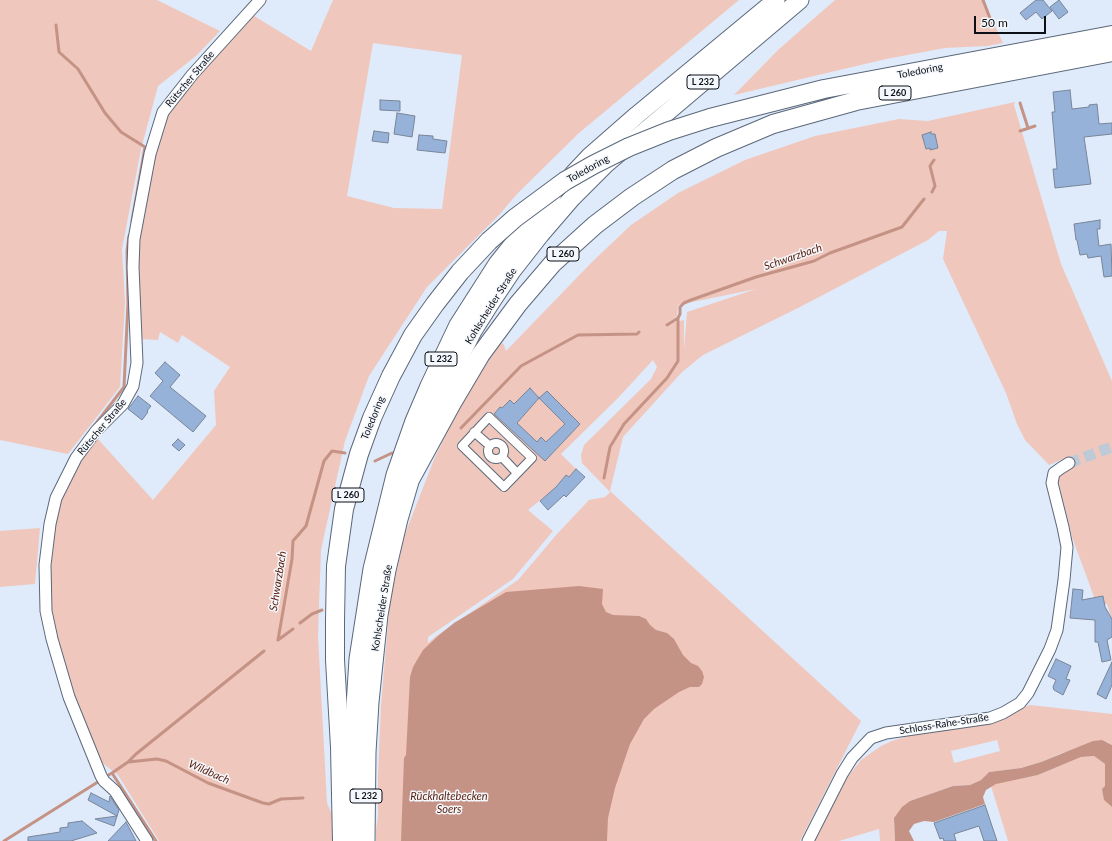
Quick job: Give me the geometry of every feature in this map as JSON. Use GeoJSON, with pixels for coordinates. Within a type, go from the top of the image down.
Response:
{"type":"FeatureCollection","features":[{"type":"Feature","properties":{"kind":"highway","name":"Toledoring"},"geometry":{"type":"LineString","coordinates":[[411,478],[481,354],[518,304],[554,262],[595,225],[632,197],[673,170],[716,148],[773,124],[856,101],[1078,49],[1112,35]]}},
{"type":"Feature","properties":{"kind":"highway","name":"Toledoring"},"geometry":{"type":"LineString","coordinates":[[342,841],[340,747],[335,660],[335,621],[336,566],[344,509],[359,454],[372,418],[391,376],[413,335],[460,272],[489,241],[521,213],[566,181],[593,165],[649,139],[710,118],[824,89],[1078,49],[1112,52]]}},
{"type":"Feature","properties":{"kind":"main road","name":"Kohlscheider Straße"},"geometry":{"type":"LineString","coordinates":[[350,841],[354,704],[358,659],[372,569],[395,475],[402,454],[429,386],[458,325],[497,264],[555,192],[589,157],[637,115],[776,0]]}},
{"type":"Feature","properties":{"kind":"main road","name":"Kohlscheider Straße"},"geometry":{"type":"LineString","coordinates":[[366,841],[367,752],[370,702],[379,622],[387,570],[399,519],[428,427],[473,331],[512,271],[572,198],[606,164],[800,0]]}},
{"type":"Feature","properties":{"kind":"street","name":"Rütscher Straße"},"geometry":{"type":"LineString","coordinates":[[147,841],[115,791],[102,778],[69,697],[52,639],[46,611],[45,565],[50,524],[56,498],[76,458],[96,431],[123,404],[133,386],[137,364],[133,267],[134,238],[150,154],[162,112],[192,75],[260,0]]}},
{"type":"Feature","properties":{"kind":"street"},"geometry":{"type":"LineString","coordinates":[[489,417],[532,458],[504,487],[462,446],[474,432],[489,417]]}},
{"type":"Feature","properties":{"kind":"street"},"geometry":{"type":"LineString","coordinates":[[474,432],[490,446],[495,444],[501,445],[504,451],[502,457],[517,473]]}},
{"type":"Feature","properties":{"kind":"street","name":"Schloss-Rahe-Straße"},"geometry":{"type":"LineString","coordinates":[[808,841],[842,774],[856,754],[871,738],[886,733],[990,718],[1003,713],[1020,703],[1028,693],[1050,649],[1057,630],[1067,547],[1052,483],[1054,473],[1069,463]]}},
{"type":"Feature","properties":{"kind":"shaded area"},"geometry":{"type":"Polygon","coordinates":[[[0,0],[157,0],[220,31],[196,56],[158,86],[141,149],[122,249],[125,302],[120,387],[68,454],[0,440],[0,0]]]}},
{"type":"Feature","properties":{"kind":"shaded area"},"geometry":{"type":"Polygon","coordinates":[[[333,0],[739,0],[579,133],[517,194],[499,215],[427,287],[369,376],[345,441],[321,550],[318,636],[327,803],[334,819],[334,841],[159,841],[118,775],[101,762],[69,680],[56,633],[50,599],[52,546],[60,502],[82,460],[97,438],[153,500],[216,425],[214,391],[230,367],[182,335],[178,343],[160,332],[158,340],[139,339],[139,244],[152,161],[166,114],[251,14],[311,51],[333,0]],[[373,43],[347,196],[394,208],[442,209],[462,55],[373,43]]]}},
{"type":"Feature","properties":{"kind":"shaded area"},"geometry":{"type":"Polygon","coordinates":[[[835,0],[983,0],[1003,43],[987,46],[945,48],[886,59],[734,95],[779,49],[835,0]]]}},
{"type":"Feature","properties":{"kind":"shaded area"},"geometry":{"type":"Polygon","coordinates":[[[1015,102],[1014,105],[1061,264],[1112,381],[1112,619],[1107,604],[1097,605],[1072,537],[1058,480],[1061,475],[1071,468],[1068,459],[1063,459],[1049,465],[1025,440],[1017,424],[1006,393],[943,259],[947,231],[939,231],[928,240],[798,308],[703,355],[682,372],[623,437],[610,491],[861,721],[800,841],[376,841],[381,705],[390,601],[405,534],[435,457],[469,388],[495,348],[502,343],[506,351],[593,261],[631,225],[678,193],[745,160],[815,136],[899,119],[928,121],[1015,102]],[[756,289],[678,305],[677,316],[667,324],[684,320],[684,350],[687,312],[756,289]],[[653,360],[618,398],[561,454],[576,469],[569,477],[566,475],[552,491],[528,510],[553,531],[513,579],[428,637],[428,643],[518,580],[557,534],[589,500],[605,497],[610,492],[582,463],[581,455],[584,445],[651,379],[657,367],[653,360]]]}},
{"type":"Feature","properties":{"kind":"shaded area"},"geometry":{"type":"Polygon","coordinates":[[[40,528],[35,584],[0,587],[0,531],[40,528]]]}},
{"type":"Feature","properties":{"kind":"shaded area"},"geometry":{"type":"Polygon","coordinates":[[[1030,705],[1112,714],[1112,745],[1107,742],[1062,753],[1041,762],[1021,768],[989,772],[981,780],[970,785],[953,786],[910,801],[894,818],[895,841],[880,841],[879,829],[839,841],[814,841],[846,779],[861,760],[881,746],[912,735],[1000,720],[1016,710],[1030,705]],[[997,740],[951,751],[954,763],[1000,751],[997,740]]]}},
{"type":"Feature","properties":{"kind":"shaded area"},"geometry":{"type":"Polygon","coordinates":[[[1094,756],[1105,764],[1105,786],[1110,805],[1112,807],[1112,841],[1008,841],[991,786],[1003,781],[1038,775],[1081,757],[1094,756]]]}},
{"type":"Feature","properties":{"kind":"water","name":"Rückhaltebecken Soers"},"geometry":{"type":"Polygon","coordinates":[[[579,586],[603,589],[602,604],[606,612],[613,615],[639,616],[646,619],[656,630],[667,633],[674,639],[683,655],[691,663],[698,666],[704,677],[702,684],[699,687],[690,687],[679,692],[654,709],[644,719],[630,744],[615,788],[608,818],[607,841],[401,841],[404,758],[406,755],[410,677],[413,667],[423,650],[454,623],[506,592],[579,586]]]}},
{"type":"Feature","properties":{"kind":"water"},"geometry":{"type":"Polygon","coordinates":[[[1102,740],[1112,745],[1112,807],[1104,800],[1102,789],[1105,786],[1105,764],[1094,756],[1081,757],[1038,775],[996,784],[986,790],[983,797],[985,804],[934,822],[924,821],[914,824],[909,831],[914,841],[895,841],[894,818],[902,807],[910,801],[953,786],[970,785],[981,780],[989,772],[1021,768],[1041,762],[1093,741],[1102,740]]]}},
{"type":"Feature","properties":{"kind":"building"},"geometry":{"type":"Polygon","coordinates":[[[1036,0],[1043,0],[1052,11],[1042,19],[1036,12],[1026,20],[1020,13],[1036,0]]]}},
{"type":"Feature","properties":{"kind":"building"},"geometry":{"type":"Polygon","coordinates":[[[1059,0],[1068,12],[1059,19],[1050,7],[1059,0]]]}},
{"type":"Feature","properties":{"kind":"building"},"geometry":{"type":"Polygon","coordinates":[[[1070,90],[1072,109],[1089,107],[1089,105],[1097,104],[1099,124],[1112,123],[1112,134],[1084,137],[1091,184],[1055,188],[1053,169],[1057,169],[1052,112],[1055,112],[1053,92],[1070,90]]]}},
{"type":"Feature","properties":{"kind":"building"},"geometry":{"type":"Polygon","coordinates":[[[380,100],[400,101],[400,111],[380,110],[380,100]]]}},
{"type":"Feature","properties":{"kind":"building"},"geometry":{"type":"Polygon","coordinates":[[[397,113],[415,116],[412,137],[394,134],[397,113]]]}},
{"type":"Feature","properties":{"kind":"building"},"geometry":{"type":"Polygon","coordinates":[[[374,131],[389,133],[388,143],[372,141],[374,131]]]}},
{"type":"Feature","properties":{"kind":"building"},"geometry":{"type":"Polygon","coordinates":[[[931,132],[931,134],[935,134],[938,148],[930,150],[930,148],[926,149],[922,135],[931,132]]]}},
{"type":"Feature","properties":{"kind":"building"},"geometry":{"type":"Polygon","coordinates":[[[419,135],[433,136],[433,139],[447,141],[445,153],[417,150],[419,135]]]}},
{"type":"Feature","properties":{"kind":"building"},"geometry":{"type":"Polygon","coordinates":[[[1100,220],[1100,229],[1097,229],[1099,246],[1111,244],[1112,276],[1104,277],[1101,256],[1088,258],[1087,254],[1080,255],[1076,240],[1074,224],[1100,220]]]}},
{"type":"Feature","properties":{"kind":"building"},"geometry":{"type":"Polygon","coordinates":[[[165,362],[180,375],[170,387],[206,416],[193,432],[150,396],[163,381],[155,373],[165,362]]]}},
{"type":"Feature","properties":{"kind":"building"},"geometry":{"type":"Polygon","coordinates":[[[530,388],[539,398],[547,391],[580,424],[545,461],[494,414],[500,407],[502,408],[510,400],[514,404],[530,388]],[[539,398],[517,423],[537,442],[541,437],[546,442],[565,424],[539,398]]]}},
{"type":"Feature","properties":{"kind":"building"},"geometry":{"type":"Polygon","coordinates":[[[138,396],[151,406],[142,420],[128,409],[138,396]]]}},
{"type":"Feature","properties":{"kind":"building"},"geometry":{"type":"Polygon","coordinates":[[[178,439],[185,445],[179,451],[172,445],[178,439]]]}},
{"type":"Feature","properties":{"kind":"building"},"geometry":{"type":"Polygon","coordinates":[[[576,469],[585,477],[566,497],[564,495],[548,510],[540,501],[556,487],[566,475],[569,477],[576,469]]]}},
{"type":"Feature","properties":{"kind":"building"},"geometry":{"type":"Polygon","coordinates":[[[1073,589],[1083,590],[1082,600],[1103,596],[1105,607],[1112,619],[1112,637],[1107,640],[1111,660],[1102,662],[1098,642],[1095,642],[1095,620],[1070,618],[1073,589]]]}},
{"type":"Feature","properties":{"kind":"building"},"geometry":{"type":"Polygon","coordinates":[[[1056,659],[1071,666],[1066,679],[1070,680],[1063,695],[1054,690],[1053,687],[1056,680],[1048,676],[1056,659]]]}},
{"type":"Feature","properties":{"kind":"building"},"geometry":{"type":"Polygon","coordinates":[[[1112,662],[1112,685],[1106,699],[1097,694],[1112,662]]]}},
{"type":"Feature","properties":{"kind":"building"},"geometry":{"type":"Polygon","coordinates":[[[91,793],[109,802],[110,796],[119,810],[117,816],[88,800],[91,793]]]}},
{"type":"Feature","properties":{"kind":"building"},"geometry":{"type":"Polygon","coordinates":[[[985,805],[997,841],[984,841],[979,826],[954,834],[956,841],[944,841],[943,838],[940,839],[934,823],[985,805]]]}},
{"type":"Feature","properties":{"kind":"building"},"geometry":{"type":"Polygon","coordinates":[[[117,816],[114,826],[95,819],[117,816]]]}},
{"type":"Feature","properties":{"kind":"building"},"geometry":{"type":"Polygon","coordinates":[[[82,821],[97,833],[71,841],[28,841],[28,837],[60,832],[60,828],[68,827],[68,823],[82,821]]]}},
{"type":"Feature","properties":{"kind":"building"},"geometry":{"type":"Polygon","coordinates":[[[126,822],[136,841],[108,841],[126,822]]]}},
{"type":"Feature","properties":{"kind":"waterway"},"geometry":{"type":"LineString","coordinates":[[983,0],[993,26]]}},
{"type":"Feature","properties":{"kind":"waterway"},"geometry":{"type":"LineString","coordinates":[[56,25],[59,52],[78,69],[105,113],[121,132],[145,147],[132,221]]}},
{"type":"Feature","properties":{"kind":"waterway"},"geometry":{"type":"LineString","coordinates":[[1020,103],[1028,128]]}},
{"type":"Feature","properties":{"kind":"waterway","name":"Schwarzbach"},"geometry":{"type":"LineString","coordinates":[[1020,131],[1035,126]]}},
{"type":"Feature","properties":{"kind":"waterway","name":"Schwarzbach"},"geometry":{"type":"LineString","coordinates":[[932,192],[935,186],[930,166],[934,160]]}},
{"type":"Feature","properties":{"kind":"waterway","name":"Schwarzbach"},"geometry":{"type":"LineString","coordinates":[[667,325],[678,318],[680,314],[680,307],[684,303],[691,300],[756,277],[814,261],[830,253],[902,227],[924,199]]}},
{"type":"Feature","properties":{"kind":"waterway"},"geometry":{"type":"LineString","coordinates":[[94,426],[124,387],[128,303],[127,251],[129,236]]}},
{"type":"Feature","properties":{"kind":"waterway"},"geometry":{"type":"LineString","coordinates":[[604,478],[610,447],[624,424],[667,378],[678,361],[678,318]]}},
{"type":"Feature","properties":{"kind":"waterway","name":"Schwarzbach"},"geometry":{"type":"LineString","coordinates":[[461,428],[521,366],[578,335],[637,334],[639,332]]}},
{"type":"Feature","properties":{"kind":"waterway","name":"Schwarzbach"},"geometry":{"type":"LineString","coordinates":[[278,640],[292,559],[293,541],[306,526],[324,461],[332,451],[345,453]]}},
{"type":"Feature","properties":{"kind":"waterway","name":"Schwarzbach"},"geometry":{"type":"LineString","coordinates":[[375,461],[392,453]]}},
{"type":"Feature","properties":{"kind":"waterway"},"geometry":{"type":"LineString","coordinates":[[300,623],[312,614],[322,610]]}},
{"type":"Feature","properties":{"kind":"waterway"},"geometry":{"type":"LineString","coordinates":[[278,640],[293,629]]}},
{"type":"Feature","properties":{"kind":"waterway","name":"Schwarzbach"},"geometry":{"type":"LineString","coordinates":[[128,762],[264,651]]}},
{"type":"Feature","properties":{"kind":"waterway","name":"Wildbach"},"geometry":{"type":"LineString","coordinates":[[112,773],[128,762],[157,759],[166,761],[208,783],[263,803],[269,804],[281,799],[303,798]]}},
{"type":"Feature","properties":{"kind":"waterway","name":"Wildbach"},"geometry":{"type":"LineString","coordinates":[[105,777],[112,773],[156,841]]}},
{"type":"Feature","properties":{"kind":"waterway","name":"Wildbach"},"geometry":{"type":"LineString","coordinates":[[4,841],[101,780]]}},
{"type":"Feature","properties":{"kind":"tunnel"},"geometry":{"type":"LineString","coordinates":[[1069,463],[1112,447]]}}]}
